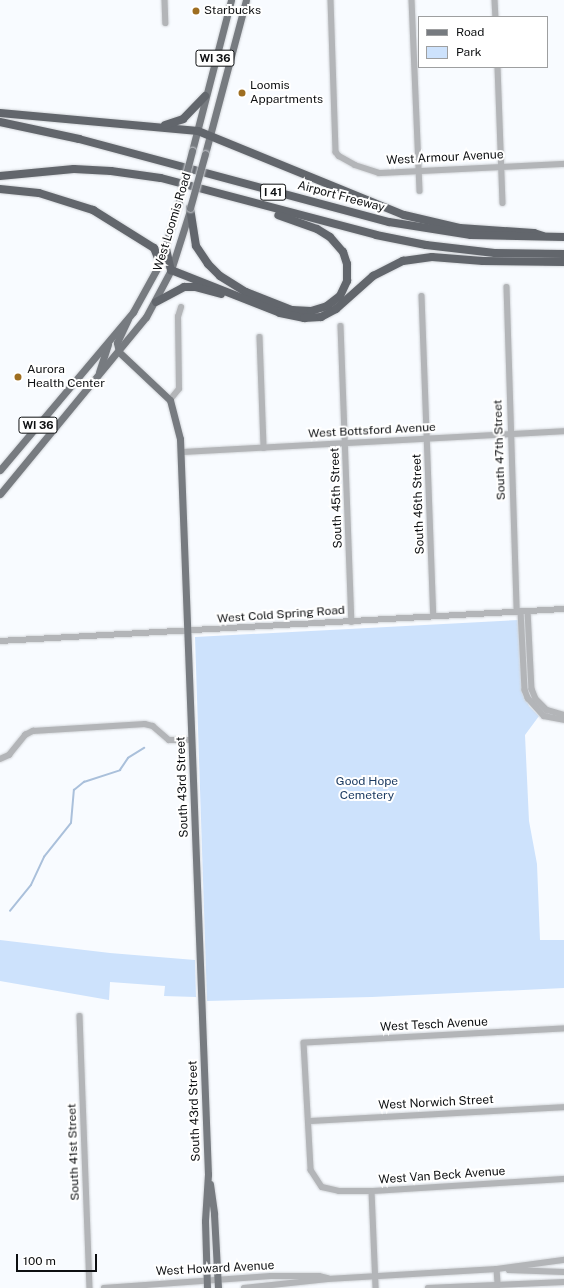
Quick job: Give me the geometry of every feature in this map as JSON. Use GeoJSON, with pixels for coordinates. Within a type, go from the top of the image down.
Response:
{"type":"FeatureCollection","features":[{"type":"Feature","properties":{"kind":"highway"},"geometry":{"type":"LineString","coordinates":[[157,126],[183,119],[205,96]]}},
{"type":"Feature","properties":{"kind":"highway"},"geometry":{"type":"LineString","coordinates":[[0,113],[157,126],[198,131],[210,134],[404,215],[460,228],[534,232],[550,238]]}},
{"type":"Feature","properties":{"kind":"highway","name":"Airport Freeway"},"geometry":{"type":"LineString","coordinates":[[0,122],[79,139],[389,222],[471,235],[564,238]]}},
{"type":"Feature","properties":{"kind":"highway","name":"I 41"},"geometry":{"type":"LineString","coordinates":[[0,176],[74,169],[111,171],[161,178],[376,235],[426,245],[495,253],[564,254]]}},
{"type":"Feature","properties":{"kind":"highway"},"geometry":{"type":"LineString","coordinates":[[0,190],[39,192],[93,210],[154,248],[160,263]]}},
{"type":"Feature","properties":{"kind":"highway"},"geometry":{"type":"LineString","coordinates":[[190,208],[194,238],[200,253],[213,270],[232,285],[283,307],[303,311],[320,309],[340,296],[347,281],[347,264],[343,252],[330,237],[308,225],[238,203],[221,194]]}},
{"type":"Feature","properties":{"kind":"highway"},"geometry":{"type":"LineString","coordinates":[[166,249],[171,270],[233,296],[280,313],[313,318],[336,309],[373,276],[404,260],[432,257],[483,262],[564,262]]}},
{"type":"Feature","properties":{"kind":"highway"},"geometry":{"type":"LineString","coordinates":[[156,302],[172,291],[190,287],[233,296]]}},
{"type":"Feature","properties":{"kind":"main road","name":"West Loomis Road"},"geometry":{"type":"LineString","coordinates":[[0,470],[108,344],[128,319],[149,287],[166,249],[231,0]]}},
{"type":"Feature","properties":{"kind":"main road","name":"West Loomis Road"},"geometry":{"type":"LineString","coordinates":[[0,494],[118,352],[156,302],[171,270],[190,208],[246,0]]}},
{"type":"Feature","properties":{"kind":"main road"},"geometry":{"type":"LineString","coordinates":[[128,319],[117,343],[118,352],[170,400]]}},
{"type":"Feature","properties":{"kind":"main road"},"geometry":{"type":"LineString","coordinates":[[93,382],[105,360],[108,344]]}},
{"type":"Feature","properties":{"kind":"main road","name":"South 43rd Street"},"geometry":{"type":"LineString","coordinates":[[170,400],[179,431],[181,452],[208,1174],[205,1221],[207,1288]]}},
{"type":"Feature","properties":{"kind":"main road","name":"South 43rd Street"},"geometry":{"type":"LineString","coordinates":[[208,1174],[214,1214],[218,1288]]}},
{"type":"Feature","properties":{"kind":"street"},"geometry":{"type":"LineString","coordinates":[[165,0],[166,22]]}},
{"type":"Feature","properties":{"kind":"street","name":"West Armour Avenue"},"geometry":{"type":"LineString","coordinates":[[331,0],[336,148],[337,154],[343,159],[372,172],[564,164]]}},
{"type":"Feature","properties":{"kind":"street"},"geometry":{"type":"LineString","coordinates":[[412,0],[420,191]]}},
{"type":"Feature","properties":{"kind":"street"},"geometry":{"type":"LineString","coordinates":[[496,0],[496,16]]}},
{"type":"Feature","properties":{"kind":"street"},"geometry":{"type":"LineString","coordinates":[[498,68],[503,203]]}},
{"type":"Feature","properties":{"kind":"street","name":"South 47th Street"},"geometry":{"type":"LineString","coordinates":[[507,287],[510,434],[519,611],[525,690]]}},
{"type":"Feature","properties":{"kind":"street","name":"South 46th Street"},"geometry":{"type":"LineString","coordinates":[[422,296],[434,616]]}},
{"type":"Feature","properties":{"kind":"street"},"geometry":{"type":"LineString","coordinates":[[170,400],[179,389],[178,317],[181,308]]}},
{"type":"Feature","properties":{"kind":"street","name":"South 45th Street"},"geometry":{"type":"LineString","coordinates":[[341,326],[352,622]]}},
{"type":"Feature","properties":{"kind":"street"},"geometry":{"type":"LineString","coordinates":[[260,337],[264,448]]}},
{"type":"Feature","properties":{"kind":"street","name":"West Bottsford Avenue"},"geometry":{"type":"LineString","coordinates":[[181,452],[564,431]]}},
{"type":"Feature","properties":{"kind":"street","name":"West Cold Spring Road"},"geometry":{"type":"LineString","coordinates":[[0,641],[187,632],[564,609]]}},
{"type":"Feature","properties":{"kind":"street"},"geometry":{"type":"LineString","coordinates":[[528,611],[532,689],[536,699],[547,710],[564,715]]}},
{"type":"Feature","properties":{"kind":"street"},"geometry":{"type":"LineString","coordinates":[[532,689],[525,690],[537,710],[553,720],[564,720]]}},
{"type":"Feature","properties":{"kind":"street"},"geometry":{"type":"LineString","coordinates":[[0,759],[9,754],[25,735],[33,731],[145,724],[153,726],[169,740],[192,740]]}},
{"type":"Feature","properties":{"kind":"street","name":"South 41st Street"},"geometry":{"type":"LineString","coordinates":[[80,1016],[90,1288]]}},
{"type":"Feature","properties":{"kind":"street","name":"West Tesch Avenue"},"geometry":{"type":"LineString","coordinates":[[309,1121],[304,1043],[564,1029]]}},
{"type":"Feature","properties":{"kind":"street","name":"West Norwich Street"},"geometry":{"type":"LineString","coordinates":[[309,1121],[564,1107]]}},
{"type":"Feature","properties":{"kind":"street","name":"West Van Beck Avenue"},"geometry":{"type":"LineString","coordinates":[[309,1121],[311,1170],[322,1187],[339,1190],[372,1191],[564,1179]]}},
{"type":"Feature","properties":{"kind":"street"},"geometry":{"type":"LineString","coordinates":[[372,1191],[376,1288]]}},
{"type":"Feature","properties":{"kind":"street","name":"West Howard Avenue"},"geometry":{"type":"LineString","coordinates":[[244,1288],[328,1278],[497,1269],[564,1260]]}},
{"type":"Feature","properties":{"kind":"street"},"geometry":{"type":"LineString","coordinates":[[497,1269],[498,1285]]}},
{"type":"Feature","properties":{"kind":"street","name":"West Howard Avenue"},"geometry":{"type":"LineString","coordinates":[[497,1269],[564,1272]]}},
{"type":"Feature","properties":{"kind":"street","name":"West Howard Avenue"},"geometry":{"type":"LineString","coordinates":[[104,1288],[217,1279],[296,1275],[328,1278]]}},
{"type":"Feature","properties":{"kind":"street"},"geometry":{"type":"LineString","coordinates":[[428,1288],[564,1282]]}},
{"type":"Feature","properties":{"kind":"green space","name":"Good Hope Cemetery"},"geometry":{"type":"Polygon","coordinates":[[[518,620],[522,687],[529,706],[539,716],[525,735],[529,821],[537,864],[540,940],[564,940],[564,988],[372,997],[207,1001],[195,637],[518,620]]]}},
{"type":"Feature","properties":{"kind":"green space"},"geometry":{"type":"Polygon","coordinates":[[[0,940],[110,953],[195,960],[196,997],[164,996],[165,986],[110,982],[109,1000],[0,981],[0,940]]]}},
{"type":"Feature","properties":{"kind":"waterway"},"geometry":{"type":"LineString","coordinates":[[10,911],[31,885],[44,857],[71,823],[74,790],[84,782],[120,770],[128,758],[144,748]]}},
{"type":"Feature","properties":{"kind":"place","name":"Starbucks"},"geometry":{"type":"Point","coordinates":[196,11]}},
{"type":"Feature","properties":{"kind":"place","name":"Loomis Appartments"},"geometry":{"type":"Point","coordinates":[242,93]}},
{"type":"Feature","properties":{"kind":"place","name":"Aurora Health Center"},"geometry":{"type":"Point","coordinates":[18,377]}}]}
